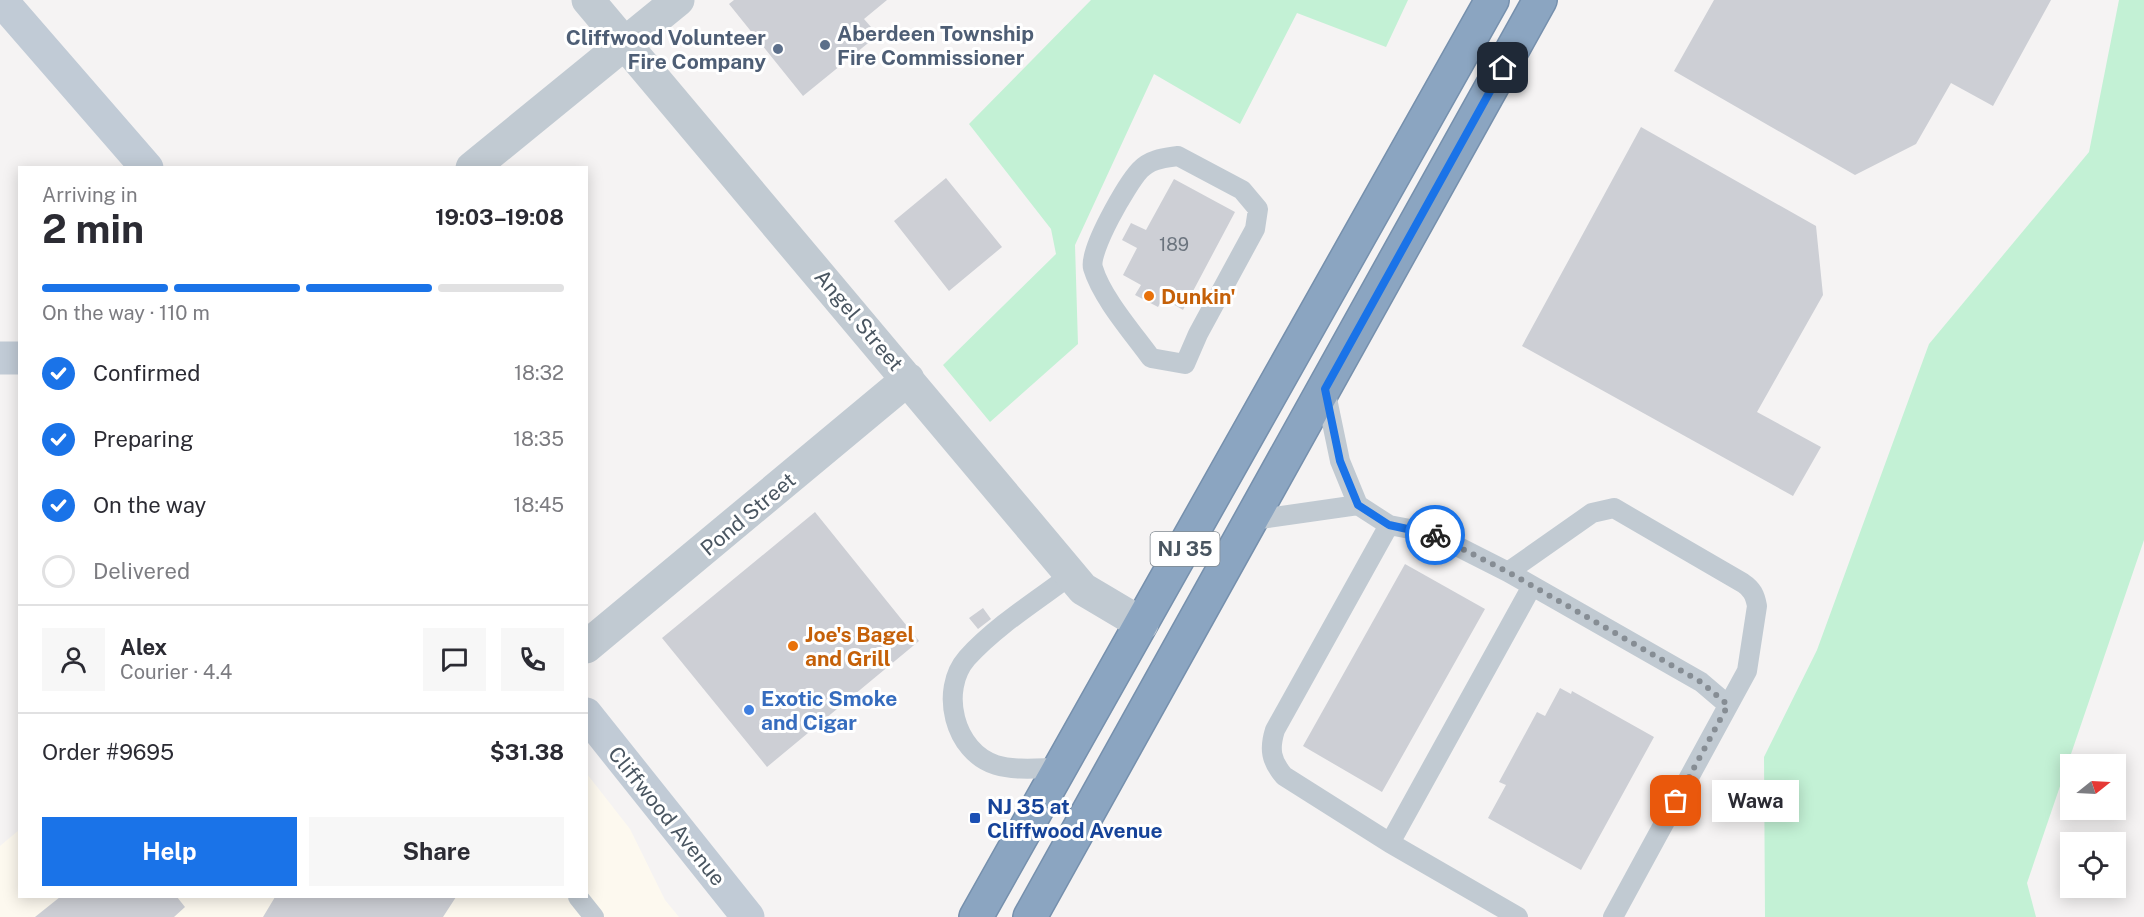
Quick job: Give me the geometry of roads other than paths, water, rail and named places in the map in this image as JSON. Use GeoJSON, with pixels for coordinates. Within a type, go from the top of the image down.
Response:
{"type":"FeatureCollection","features":[{"type":"Feature","properties":{"kind":"highway","name":"NJ 35"},"geometry":{"type":"LineString","coordinates":[[976,917],[1492,0]]}},
{"type":"Feature","properties":{"kind":"highway","name":"NJ 35"},"geometry":{"type":"LineString","coordinates":[[1030,917],[1540,0]]}},
{"type":"Feature","properties":{"kind":"main road"},"geometry":{"type":"LineString","coordinates":[[1,0],[145,166]]}},
{"type":"Feature","properties":{"kind":"main road"},"geometry":{"type":"LineString","coordinates":[[0,358],[18,358]]}},
{"type":"Feature","properties":{"kind":"main road","name":"Cliffwood Avenue"},"geometry":{"type":"LineString","coordinates":[[588,717],[748,917]]}},
{"type":"Feature","properties":{"kind":"street","name":"Angel Street"},"geometry":{"type":"LineString","coordinates":[[588,0],[1083,589],[1142,624]]}},
{"type":"Feature","properties":{"kind":"street"},"geometry":{"type":"LineString","coordinates":[[474,166],[678,0]]}},
{"type":"Feature","properties":{"kind":"street","name":"Pond Street"},"geometry":{"type":"LineString","coordinates":[[588,645],[908,379]]}},
{"type":"Feature","properties":{"kind":"lane"},"geometry":{"type":"LineString","coordinates":[[1178,156],[1242,190],[1258,209],[1255,229],[1198,334],[1185,364],[1151,358],[1104,290],[1092,267],[1094,250],[1140,169],[1156,159],[1178,156]]}},
{"type":"Feature","properties":{"kind":"lane"},"geometry":{"type":"LineString","coordinates":[[1325,389],[1340,461],[1358,505],[1389,525],[1431,533],[1508,572],[1701,682],[1728,705]]}},
{"type":"Feature","properties":{"kind":"lane"},"geometry":{"type":"LineString","coordinates":[[1252,520],[1358,505]]}},
{"type":"Feature","properties":{"kind":"lane"},"geometry":{"type":"LineString","coordinates":[[1508,572],[1592,513],[1614,508],[1751,588],[1758,606],[1747,671],[1613,917]]}},
{"type":"Feature","properties":{"kind":"lane"},"geometry":{"type":"LineString","coordinates":[[1389,525],[1275,730],[1271,743],[1275,766],[1284,776],[1390,843],[1518,917]]}},
{"type":"Feature","properties":{"kind":"lane"},"geometry":{"type":"LineString","coordinates":[[1061,768],[995,764],[979,754],[962,737],[951,699],[953,686],[966,660],[988,638],[1071,574]]}},
{"type":"Feature","properties":{"kind":"lane"},"geometry":{"type":"LineString","coordinates":[[1390,843],[1532,586]]}},
{"type":"Feature","properties":{"kind":"lane"},"geometry":{"type":"LineString","coordinates":[[579,898],[594,917]]}},
{"type":"Feature","properties":{"kind":"place","name":"Aberdeen Township Fire Commissioner"},"geometry":{"type":"Point","coordinates":[825,45]}},
{"type":"Feature","properties":{"kind":"place","name":"Cliffwood Volunteer Fire Company"},"geometry":{"type":"Point","coordinates":[778,49]}},
{"type":"Feature","properties":{"kind":"place","name":"Dunkin'"},"geometry":{"type":"Point","coordinates":[1149,296]}},
{"type":"Feature","properties":{"kind":"place","name":"Joe's Bagel and Grill"},"geometry":{"type":"Point","coordinates":[793,646]}},
{"type":"Feature","properties":{"kind":"place","name":"Exotic Smoke and Cigar"},"geometry":{"type":"Point","coordinates":[749,710]}},
{"type":"Feature","properties":{"kind":"place","name":"Wawa"},"geometry":{"type":"Point","coordinates":[1676,801]}},
{"type":"Feature","properties":{"kind":"place","name":"NJ 35 at Cliffwood Avenue"},"geometry":{"type":"Point","coordinates":[975,818]}}]}
